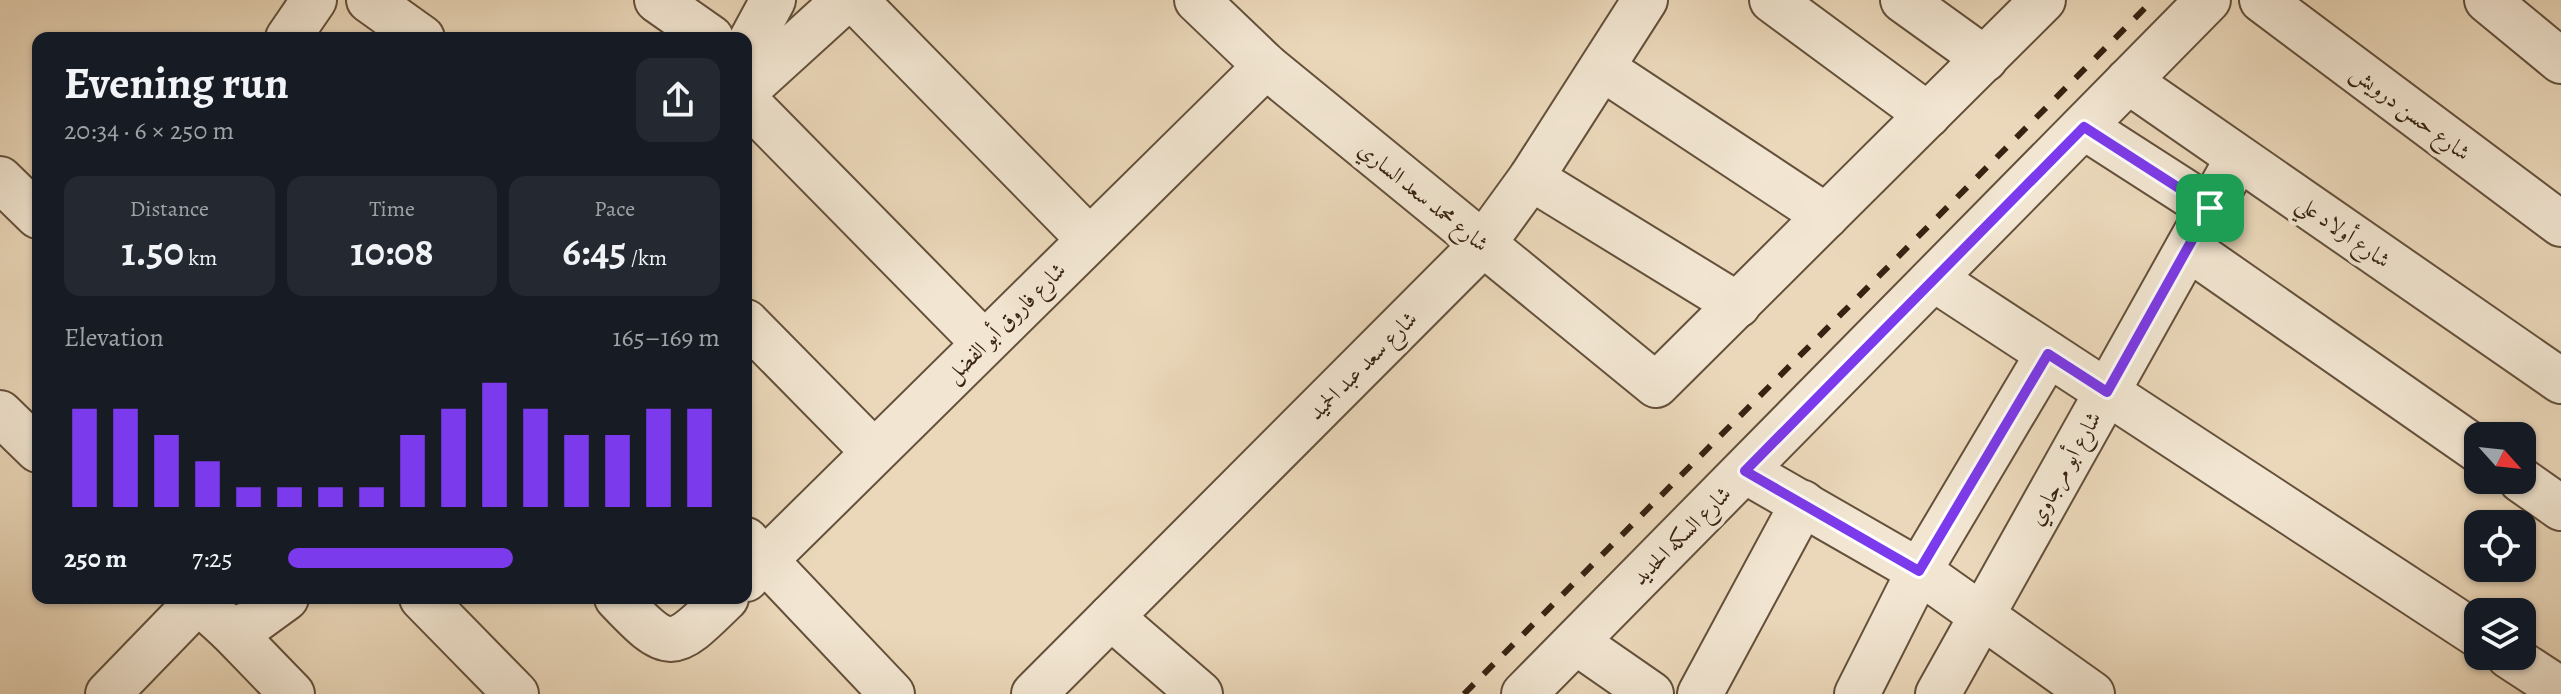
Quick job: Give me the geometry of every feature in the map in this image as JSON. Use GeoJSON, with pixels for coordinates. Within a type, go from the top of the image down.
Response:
{"type":"FeatureCollection","features":[{"type":"Feature","properties":{"kind":"street"},"geometry":{"type":"LineString","coordinates":[[292,32],[314,0]]}},
{"type":"Feature","properties":{"kind":"street"},"geometry":{"type":"LineString","coordinates":[[369,0],[414,32]]}},
{"type":"Feature","properties":{"kind":"street"},"geometry":{"type":"LineString","coordinates":[[657,0],[702,32]]}},
{"type":"Feature","properties":{"kind":"street"},"geometry":{"type":"LineString","coordinates":[[752,66],[773,0]]}},
{"type":"Feature","properties":{"kind":"street"},"geometry":{"type":"LineString","coordinates":[[752,74],[845,0]]}},
{"type":"Feature","properties":{"kind":"street"},"geometry":{"type":"LineString","coordinates":[[855,0],[1089,239]]}},
{"type":"Feature","properties":{"kind":"street","name":"شارع محمد سعد الساري"},"geometry":{"type":"LineString","coordinates":[[1197,0],[1266,66],[1656,385],[1738,305]]}},
{"type":"Feature","properties":{"kind":"street","name":"شارع سعد عبد الحميد"},"geometry":{"type":"LineString","coordinates":[[1034,694],[1483,244],[1531,178],[1645,0]]}},
{"type":"Feature","properties":{"kind":"street"},"geometry":{"type":"LineString","coordinates":[[1772,0],[1928,115]]}},
{"type":"Feature","properties":{"kind":"street"},"geometry":{"type":"LineString","coordinates":[[1903,0],[1985,59]]}},
{"type":"Feature","properties":{"kind":"street"},"geometry":{"type":"LineString","coordinates":[[1531,178],[1738,305],[2043,0]]}},
{"type":"Feature","properties":{"kind":"street","name":"شارع السكه الحديد"},"geometry":{"type":"LineString","coordinates":[[1524,694],[2208,0]]}},
{"type":"Feature","properties":{"kind":"street","name":"شارع حسن درويش"},"geometry":{"type":"LineString","coordinates":[[2262,0],[2561,224]]}},
{"type":"Feature","properties":{"kind":"street"},"geometry":{"type":"LineString","coordinates":[[2487,0],[2561,61]]}},
{"type":"Feature","properties":{"kind":"street","name":"شارع فاروق أبو الفضل"},"geometry":{"type":"LineString","coordinates":[[752,560],[874,452],[1266,66]]}},
{"type":"Feature","properties":{"kind":"street"},"geometry":{"type":"LineString","coordinates":[[1602,68],[1826,216]]}},
{"type":"Feature","properties":{"kind":"street"},"geometry":{"type":"LineString","coordinates":[[752,79],[984,343]]}},
{"type":"Feature","properties":{"kind":"street","name":"شارع أولاد علي"},"geometry":{"type":"LineString","coordinates":[[2128,81],[2561,381]]}},
{"type":"Feature","properties":{"kind":"street"},"geometry":{"type":"LineString","coordinates":[[2084,127],[2210,208]]}},
{"type":"Feature","properties":{"kind":"street","name":"شارع أبو مرجاوي"},"geometry":{"type":"LineString","coordinates":[[1938,694],[2238,158]]}},
{"type":"Feature","properties":{"kind":"street"},"geometry":{"type":"LineString","coordinates":[[0,179],[32,210]]}},
{"type":"Feature","properties":{"kind":"street"},"geometry":{"type":"LineString","coordinates":[[2188,248],[2464,440]]}},
{"type":"Feature","properties":{"kind":"street"},"geometry":{"type":"LineString","coordinates":[[1934,279],[2464,626]]}},
{"type":"Feature","properties":{"kind":"street"},"geometry":{"type":"LineString","coordinates":[[752,328],[874,452]]}},
{"type":"Feature","properties":{"kind":"street"},"geometry":{"type":"LineString","coordinates":[[1857,694],[1919,571],[2048,354]]}},
{"type":"Feature","properties":{"kind":"street"},"geometry":{"type":"LineString","coordinates":[[1745,471],[1919,571],[2092,694]]}},
{"type":"Feature","properties":{"kind":"street"},"geometry":{"type":"LineString","coordinates":[[2536,490],[2561,508]]}},
{"type":"Feature","properties":{"kind":"street"},"geometry":{"type":"LineString","coordinates":[[1700,694],[1803,503]]}},
{"type":"Feature","properties":{"kind":"street"},"geometry":{"type":"LineString","coordinates":[[752,560],[870,685]]}},
{"type":"Feature","properties":{"kind":"street"},"geometry":{"type":"LineString","coordinates":[[108,694],[193,604]]}},
{"type":"Feature","properties":{"kind":"street"},"geometry":{"type":"LineString","coordinates":[[203,604],[292,694]]}},
{"type":"Feature","properties":{"kind":"street"},"geometry":{"type":"LineString","coordinates":[[231,631],[253,622],[278,604]]}},
{"type":"Feature","properties":{"kind":"street"},"geometry":{"type":"LineString","coordinates":[[428,604],[516,694]]}},
{"type":"Feature","properties":{"kind":"street"},"geometry":{"type":"LineString","coordinates":[[623,604],[649,631],[671,639],[693,631],[720,604]]}},
{"type":"Feature","properties":{"kind":"street"},"geometry":{"type":"LineString","coordinates":[[1111,617],[1200,694]]}},
{"type":"Feature","properties":{"kind":"street"},"geometry":{"type":"LineString","coordinates":[[1576,642],[1651,694]]}},
{"type":"Feature","properties":{"kind":"street"},"geometry":{"type":"LineString","coordinates":[[2530,670],[2561,690]]}},
{"type":"Feature","properties":{"kind":"railway"},"geometry":{"type":"LineString","coordinates":[[1464,694],[2153,0]]}},
{"type":"Feature","properties":{"kind":"route"},"geometry":{"type":"LineString","coordinates":[[2084,127],[2210,208],[2107,392],[2048,354],[1919,571],[1745,471],[2084,127]]}}]}
